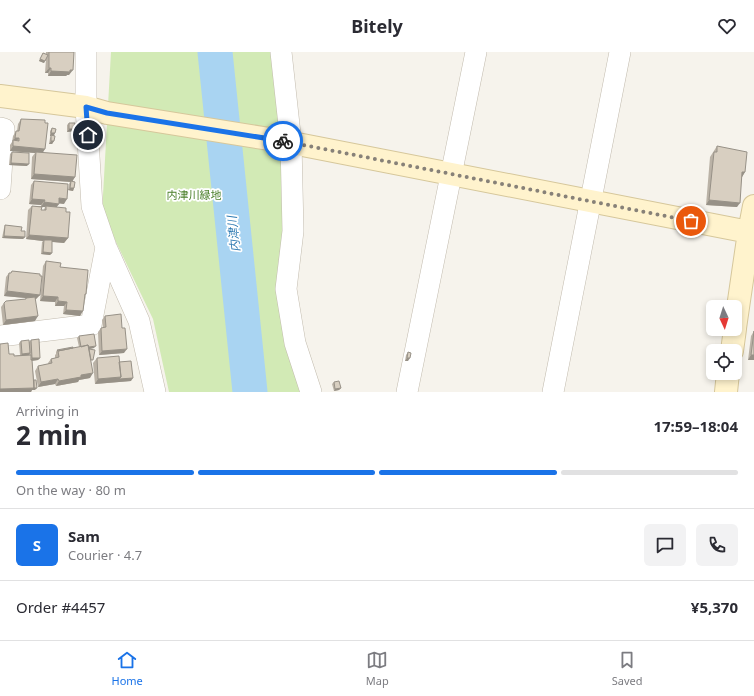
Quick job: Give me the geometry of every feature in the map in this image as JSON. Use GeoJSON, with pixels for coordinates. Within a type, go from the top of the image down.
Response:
{"type":"FeatureCollection","features":[{"type":"Feature","properties":{"kind":"main road"},"geometry":{"type":"LineString","coordinates":[[0,96],[86,107],[107,113],[286,142],[590,202],[752,222],[739,300]]}},
{"type":"Feature","properties":{"kind":"main road"},"geometry":{"type":"LineString","coordinates":[[726,392],[727,380]]}},
{"type":"Feature","properties":{"kind":"street"},"geometry":{"type":"LineString","coordinates":[[86,52],[86,107],[92,206],[106,247],[139,321],[155,392]]}},
{"type":"Feature","properties":{"kind":"street"},"geometry":{"type":"LineString","coordinates":[[281,52],[293,230],[286,289],[295,343],[311,392]]}},
{"type":"Feature","properties":{"kind":"street"},"geometry":{"type":"LineString","coordinates":[[407,392],[476,52]]}},
{"type":"Feature","properties":{"kind":"street"},"geometry":{"type":"LineString","coordinates":[[554,392],[620,52]]}},
{"type":"Feature","properties":{"kind":"street"},"geometry":{"type":"LineString","coordinates":[[0,128],[4,129],[0,189]]}},
{"type":"Feature","properties":{"kind":"street"},"geometry":{"type":"LineString","coordinates":[[0,336],[92,325],[106,247]]}},
{"type":"Feature","properties":{"kind":"green space","name":"内津川緑地"},"geometry":{"type":"Polygon","coordinates":[[[111,52],[276,52],[304,392],[169,392],[153,319],[102,213],[111,52]]]}},
{"type":"Feature","properties":{"kind":"building"},"geometry":{"type":"Polygon","coordinates":[[[49,52],[74,52],[73,70],[70,70],[70,72],[51,71],[51,68],[49,68],[49,52]]]}},
{"type":"Feature","properties":{"kind":"building"},"geometry":{"type":"Polygon","coordinates":[[[43,53],[48,55],[45,61],[40,59],[43,53]]]}},
{"type":"Feature","properties":{"kind":"building"},"geometry":{"type":"Polygon","coordinates":[[[21,119],[45,120],[45,123],[48,123],[45,149],[13,146],[13,140],[19,141],[19,138],[15,138],[16,131],[19,131],[21,119]]]}},
{"type":"Feature","properties":{"kind":"building"},"geometry":{"type":"Polygon","coordinates":[[[69,123],[75,123],[75,129],[69,129],[69,123]]]}},
{"type":"Feature","properties":{"kind":"building"},"geometry":{"type":"Polygon","coordinates":[[[52,128],[56,129],[55,133],[51,133],[52,128]]]}},
{"type":"Feature","properties":{"kind":"building"},"geometry":{"type":"Polygon","coordinates":[[[51,135],[55,136],[54,141],[51,141],[51,135]]]}},
{"type":"Feature","properties":{"kind":"building"},"geometry":{"type":"Polygon","coordinates":[[[717,146],[747,152],[745,172],[742,172],[740,203],[709,200],[714,152],[717,152],[717,146]]]}},
{"type":"Feature","properties":{"kind":"building"},"geometry":{"type":"Polygon","coordinates":[[[12,152],[29,153],[29,164],[11,163],[12,152]]]}},
{"type":"Feature","properties":{"kind":"building"},"geometry":{"type":"Polygon","coordinates":[[[36,152],[77,155],[75,177],[34,174],[36,152]]]}},
{"type":"Feature","properties":{"kind":"building"},"geometry":{"type":"Polygon","coordinates":[[[34,181],[68,184],[67,199],[59,198],[59,204],[44,202],[45,200],[32,199],[34,181]]]}},
{"type":"Feature","properties":{"kind":"building"},"geometry":{"type":"Polygon","coordinates":[[[71,181],[75,182],[74,188],[70,188],[71,181]]]}},
{"type":"Feature","properties":{"kind":"building"},"geometry":{"type":"Polygon","coordinates":[[[32,206],[42,207],[41,210],[46,210],[46,206],[66,208],[66,212],[70,212],[68,238],[29,235],[32,206]]]}},
{"type":"Feature","properties":{"kind":"building"},"geometry":{"type":"Polygon","coordinates":[[[5,225],[22,227],[21,231],[25,231],[25,237],[4,236],[5,225]]]}},
{"type":"Feature","properties":{"kind":"building"},"geometry":{"type":"Polygon","coordinates":[[[44,240],[52,240],[52,253],[43,252],[44,240]]]}},
{"type":"Feature","properties":{"kind":"building"},"geometry":{"type":"Polygon","coordinates":[[[46,261],[61,263],[60,267],[88,270],[83,311],[66,310],[67,302],[58,301],[58,297],[43,296],[46,261]]]}},
{"type":"Feature","properties":{"kind":"building"},"geometry":{"type":"Polygon","coordinates":[[[12,271],[40,274],[40,276],[42,276],[40,295],[7,291],[9,273],[12,271]]]}},
{"type":"Feature","properties":{"kind":"building"},"geometry":{"type":"Polygon","coordinates":[[[35,297],[38,316],[6,320],[4,303],[6,301],[35,297]]]}},
{"type":"Feature","properties":{"kind":"building"},"geometry":{"type":"Polygon","coordinates":[[[121,314],[122,328],[125,328],[127,349],[102,351],[101,328],[106,327],[105,316],[121,314]]]}},
{"type":"Feature","properties":{"kind":"building"},"geometry":{"type":"Polygon","coordinates":[[[754,331],[754,355],[751,355],[754,331]]]}},
{"type":"Feature","properties":{"kind":"building"},"geometry":{"type":"Polygon","coordinates":[[[94,334],[96,346],[89,347],[88,345],[81,347],[79,336],[94,334]]]}},
{"type":"Feature","properties":{"kind":"building"},"geometry":{"type":"Polygon","coordinates":[[[39,339],[40,358],[32,358],[31,340],[39,339]]]}},
{"type":"Feature","properties":{"kind":"building"},"geometry":{"type":"Polygon","coordinates":[[[29,340],[30,353],[22,354],[21,341],[29,340]]]}},
{"type":"Feature","properties":{"kind":"building"},"geometry":{"type":"Polygon","coordinates":[[[8,343],[9,354],[14,354],[14,356],[31,355],[34,388],[0,389],[0,344],[8,343]]]}},
{"type":"Feature","properties":{"kind":"building"},"geometry":{"type":"Polygon","coordinates":[[[88,345],[93,373],[59,381],[58,379],[41,382],[38,366],[52,363],[51,359],[59,357],[58,351],[88,345]]]}},
{"type":"Feature","properties":{"kind":"building"},"geometry":{"type":"Polygon","coordinates":[[[73,347],[58,351],[57,350],[73,347]]]}},
{"type":"Feature","properties":{"kind":"building"},"geometry":{"type":"Polygon","coordinates":[[[89,349],[95,350],[93,360],[91,360],[89,349]]]}},
{"type":"Feature","properties":{"kind":"building"},"geometry":{"type":"Polygon","coordinates":[[[408,352],[411,353],[410,358],[407,358],[408,352]]]}},
{"type":"Feature","properties":{"kind":"building"},"geometry":{"type":"Polygon","coordinates":[[[119,356],[121,377],[98,379],[97,358],[119,356]]]}},
{"type":"Feature","properties":{"kind":"building"},"geometry":{"type":"Polygon","coordinates":[[[131,361],[133,378],[119,379],[121,377],[119,362],[131,361]]]}},
{"type":"Feature","properties":{"kind":"building"},"geometry":{"type":"Polygon","coordinates":[[[34,380],[36,380],[37,388],[34,388],[34,380]]]}},
{"type":"Feature","properties":{"kind":"building"},"geometry":{"type":"Polygon","coordinates":[[[339,381],[341,388],[335,389],[334,382],[339,381]]]}},
{"type":"Feature","properties":{"kind":"waterway","name":"内津川"},"geometry":{"type":"LineString","coordinates":[[215,52],[250,392]]}},
{"type":"Feature","properties":{"kind":"way so far"},"geometry":{"type":"LineString","coordinates":[[283,141],[691,221]]}},
{"type":"Feature","properties":{"kind":"route"},"geometry":{"type":"LineString","coordinates":[[88,135],[86,107],[107,113],[283,141]]}}]}
